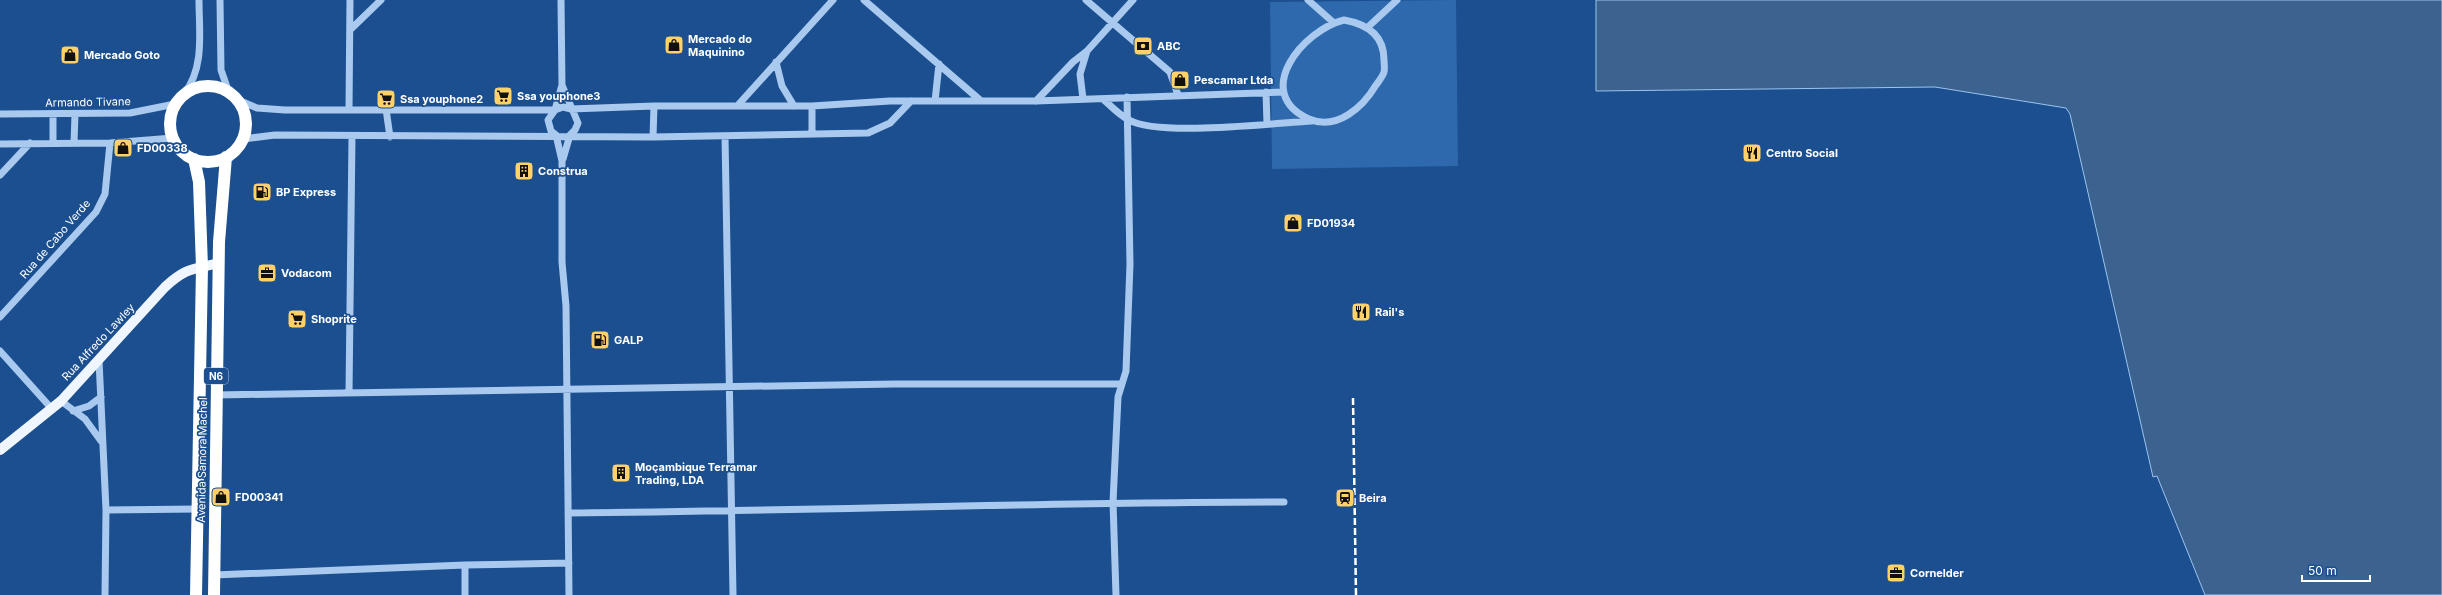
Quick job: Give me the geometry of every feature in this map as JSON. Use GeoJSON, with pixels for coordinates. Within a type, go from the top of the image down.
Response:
{"type":"FeatureCollection","features":[{"type":"Feature","properties":{"kind":"highway"},"geometry":{"type":"LineString","coordinates":[[209,85],[228,90],[238,100],[246,116],[247,126],[243,140],[236,150],[226,158],[209,162],[194,159],[181,151],[173,138],[170,125],[175,104],[184,94],[196,87],[209,85]]}},
{"type":"Feature","properties":{"kind":"highway","name":"Avenida Samora Machel"},"geometry":{"type":"LineString","coordinates":[[214,593],[219,263],[226,158]]}},
{"type":"Feature","properties":{"kind":"highway","name":"Avenida Samora Machel"},"geometry":{"type":"LineString","coordinates":[[194,159],[199,182],[202,268],[196,594]]}},
{"type":"Feature","properties":{"kind":"highway"},"geometry":{"type":"LineString","coordinates":[[200,348],[217,349]]}},
{"type":"Feature","properties":{"kind":"highway"},"geometry":{"type":"LineString","coordinates":[[198,449],[216,449]]}},
{"type":"Feature","properties":{"kind":"highway"},"geometry":{"type":"LineString","coordinates":[[196,552],[214,552]]}},
{"type":"Feature","properties":{"kind":"highway"},"geometry":{"type":"LineString","coordinates":[[196,594],[214,593]]}},
{"type":"Feature","properties":{"kind":"main road","name":"Rua Alfredo Lawley"},"geometry":{"type":"LineString","coordinates":[[0,450],[52,409],[165,287],[189,269],[202,268],[219,263]]}},
{"type":"Feature","properties":{"kind":"street"},"geometry":{"type":"LineString","coordinates":[[184,94],[194,82],[198,66],[199,0]]}},
{"type":"Feature","properties":{"kind":"street"},"geometry":{"type":"LineString","coordinates":[[220,0],[221,70],[228,90]]}},
{"type":"Feature","properties":{"kind":"street"},"geometry":{"type":"LineString","coordinates":[[349,109],[351,29],[350,0]]}},
{"type":"Feature","properties":{"kind":"street"},"geometry":{"type":"LineString","coordinates":[[351,29],[381,0]]}},
{"type":"Feature","properties":{"kind":"street"},"geometry":{"type":"LineString","coordinates":[[561,0],[562,85],[555,110],[548,120],[551,131],[556,135],[562,161],[562,262],[566,306],[569,595]]}},
{"type":"Feature","properties":{"kind":"street"},"geometry":{"type":"LineString","coordinates":[[738,105],[833,0]]}},
{"type":"Feature","properties":{"kind":"street"},"geometry":{"type":"LineString","coordinates":[[864,0],[980,100]]}},
{"type":"Feature","properties":{"kind":"street"},"geometry":{"type":"LineString","coordinates":[[1086,0],[1170,72],[1178,95]]}},
{"type":"Feature","properties":{"kind":"street"},"geometry":{"type":"LineString","coordinates":[[1036,101],[1073,62],[1087,51],[1133,0]]}},
{"type":"Feature","properties":{"kind":"street"},"geometry":{"type":"LineString","coordinates":[[1308,0],[1334,23]]}},
{"type":"Feature","properties":{"kind":"street"},"geometry":{"type":"LineString","coordinates":[[1368,27],[1397,0]]}},
{"type":"Feature","properties":{"kind":"street"},"geometry":{"type":"LineString","coordinates":[[1103,99],[1129,121],[1162,127],[1332,121],[1351,114],[1370,95],[1384,72],[1383,46],[1377,36],[1368,27],[1357,22],[1344,20],[1334,23],[1310,38],[1294,54],[1284,72],[1283,92],[1292,106],[1301,115],[1314,121]]}},
{"type":"Feature","properties":{"kind":"street"},"geometry":{"type":"LineString","coordinates":[[1083,100],[1080,74],[1087,51]]}},
{"type":"Feature","properties":{"kind":"street"},"geometry":{"type":"LineString","coordinates":[[776,62],[782,86],[794,106]]}},
{"type":"Feature","properties":{"kind":"street"},"geometry":{"type":"LineString","coordinates":[[935,101],[939,64]]}},
{"type":"Feature","properties":{"kind":"street"},"geometry":{"type":"LineString","coordinates":[[562,85],[571,109],[576,115],[578,123],[575,130],[570,135],[562,161]]}},
{"type":"Feature","properties":{"kind":"street"},"geometry":{"type":"LineString","coordinates":[[1266,92],[1268,124]]}},
{"type":"Feature","properties":{"kind":"street"},"geometry":{"type":"LineString","coordinates":[[238,100],[257,108],[555,110],[563,107],[571,109],[654,106],[812,106],[911,101],[1083,100],[1127,97],[1283,92]]}},
{"type":"Feature","properties":{"kind":"street"},"geometry":{"type":"LineString","coordinates":[[1116,595],[1113,502],[1118,397],[1126,371],[1130,271],[1129,121],[1127,97]]}},
{"type":"Feature","properties":{"kind":"street"},"geometry":{"type":"LineString","coordinates":[[243,140],[275,135],[390,137],[556,135],[563,137],[570,135],[654,137],[868,133],[890,123],[911,101]]}},
{"type":"Feature","properties":{"kind":"street","name":"Armando Tivane"},"geometry":{"type":"LineString","coordinates":[[0,114],[130,113],[175,104]]}},
{"type":"Feature","properties":{"kind":"street"},"geometry":{"type":"LineString","coordinates":[[654,106],[654,137]]}},
{"type":"Feature","properties":{"kind":"street"},"geometry":{"type":"LineString","coordinates":[[812,106],[812,134]]}},
{"type":"Feature","properties":{"kind":"street"},"geometry":{"type":"LineString","coordinates":[[386,109],[390,137]]}},
{"type":"Feature","properties":{"kind":"street"},"geometry":{"type":"LineString","coordinates":[[53,114],[53,143]]}},
{"type":"Feature","properties":{"kind":"street"},"geometry":{"type":"LineString","coordinates":[[74,114],[74,143]]}},
{"type":"Feature","properties":{"kind":"street"},"geometry":{"type":"LineString","coordinates":[[349,393],[352,136]]}},
{"type":"Feature","properties":{"kind":"street"},"geometry":{"type":"LineString","coordinates":[[725,136],[733,595]]}},
{"type":"Feature","properties":{"kind":"street"},"geometry":{"type":"LineString","coordinates":[[0,144],[110,143],[173,138]]}},
{"type":"Feature","properties":{"kind":"street"},"geometry":{"type":"LineString","coordinates":[[0,175],[30,143]]}},
{"type":"Feature","properties":{"kind":"street","name":"Rua de Cabo Verde"},"geometry":{"type":"LineString","coordinates":[[0,317],[96,212],[105,194],[110,143]]}},
{"type":"Feature","properties":{"kind":"street"},"geometry":{"type":"LineString","coordinates":[[0,351],[52,409]]}},
{"type":"Feature","properties":{"kind":"street"},"geometry":{"type":"LineString","coordinates":[[99,360],[101,442],[106,510],[105,595]]}},
{"type":"Feature","properties":{"kind":"street"},"geometry":{"type":"LineString","coordinates":[[216,395],[730,388],[895,384],[1122,384]]}},
{"type":"Feature","properties":{"kind":"street"},"geometry":{"type":"LineString","coordinates":[[73,411],[89,406],[101,397]]}},
{"type":"Feature","properties":{"kind":"street"},"geometry":{"type":"LineString","coordinates":[[61,400],[85,419],[101,442]]}},
{"type":"Feature","properties":{"kind":"street"},"geometry":{"type":"LineString","coordinates":[[569,513],[732,511],[1113,502],[1284,502]]}},
{"type":"Feature","properties":{"kind":"street"},"geometry":{"type":"LineString","coordinates":[[106,510],[197,509]]}},
{"type":"Feature","properties":{"kind":"street"},"geometry":{"type":"LineString","coordinates":[[214,575],[466,565],[569,563]]}},
{"type":"Feature","properties":{"kind":"street"},"geometry":{"type":"LineString","coordinates":[[465,595],[466,565]]}},
{"type":"Feature","properties":{"kind":"shaded area"},"geometry":{"type":"Polygon","coordinates":[[[1456,0],[1458,166],[1272,169],[1270,2],[1456,0]]]}},
{"type":"Feature","properties":{"kind":"shaded area"},"geometry":{"type":"Polygon","coordinates":[[[1596,0],[2442,0],[2442,595],[2205,595],[2157,476],[2153,477],[2070,114],[2066,108],[1935,87],[1596,91],[1596,0]]]}},
{"type":"Feature","properties":{"kind":"railway"},"geometry":{"type":"LineString","coordinates":[[1353,398],[1356,595]]}},
{"type":"Feature","properties":{"kind":"place","name":"Mercado do Maquinino"},"geometry":{"type":"Point","coordinates":[674,45]}},
{"type":"Feature","properties":{"kind":"place","name":"ABC"},"geometry":{"type":"Point","coordinates":[1143,46]}},
{"type":"Feature","properties":{"kind":"place","name":"Mercado Goto"},"geometry":{"type":"Point","coordinates":[70,55]}},
{"type":"Feature","properties":{"kind":"place","name":"Pescamar Ltda"},"geometry":{"type":"Point","coordinates":[1180,80]}},
{"type":"Feature","properties":{"kind":"place","name":"Ssa youphone3"},"geometry":{"type":"Point","coordinates":[503,96]}},
{"type":"Feature","properties":{"kind":"place","name":"Ssa youphone2"},"geometry":{"type":"Point","coordinates":[386,99]}},
{"type":"Feature","properties":{"kind":"place","name":"FD00338"},"geometry":{"type":"Point","coordinates":[123,148]}},
{"type":"Feature","properties":{"kind":"place","name":"Centro Social"},"geometry":{"type":"Point","coordinates":[1752,153]}},
{"type":"Feature","properties":{"kind":"place","name":"Construa"},"geometry":{"type":"Point","coordinates":[524,171]}},
{"type":"Feature","properties":{"kind":"place","name":"BP Express"},"geometry":{"type":"Point","coordinates":[262,192]}},
{"type":"Feature","properties":{"kind":"place","name":"FD01934"},"geometry":{"type":"Point","coordinates":[1293,223]}},
{"type":"Feature","properties":{"kind":"place","name":"Vodacom"},"geometry":{"type":"Point","coordinates":[267,273]}},
{"type":"Feature","properties":{"kind":"place","name":"Rail's"},"geometry":{"type":"Point","coordinates":[1361,312]}},
{"type":"Feature","properties":{"kind":"place","name":"Shoprite"},"geometry":{"type":"Point","coordinates":[297,319]}},
{"type":"Feature","properties":{"kind":"place","name":"GALP"},"geometry":{"type":"Point","coordinates":[600,340]}},
{"type":"Feature","properties":{"kind":"place","name":"Moçambique Terramar Trading, LDA"},"geometry":{"type":"Point","coordinates":[621,473]}},
{"type":"Feature","properties":{"kind":"place","name":"FD00341"},"geometry":{"type":"Point","coordinates":[221,497]}},
{"type":"Feature","properties":{"kind":"place","name":"Beira"},"geometry":{"type":"Point","coordinates":[1345,498]}},
{"type":"Feature","properties":{"kind":"place","name":"Cornelder"},"geometry":{"type":"Point","coordinates":[1896,573]}}]}
